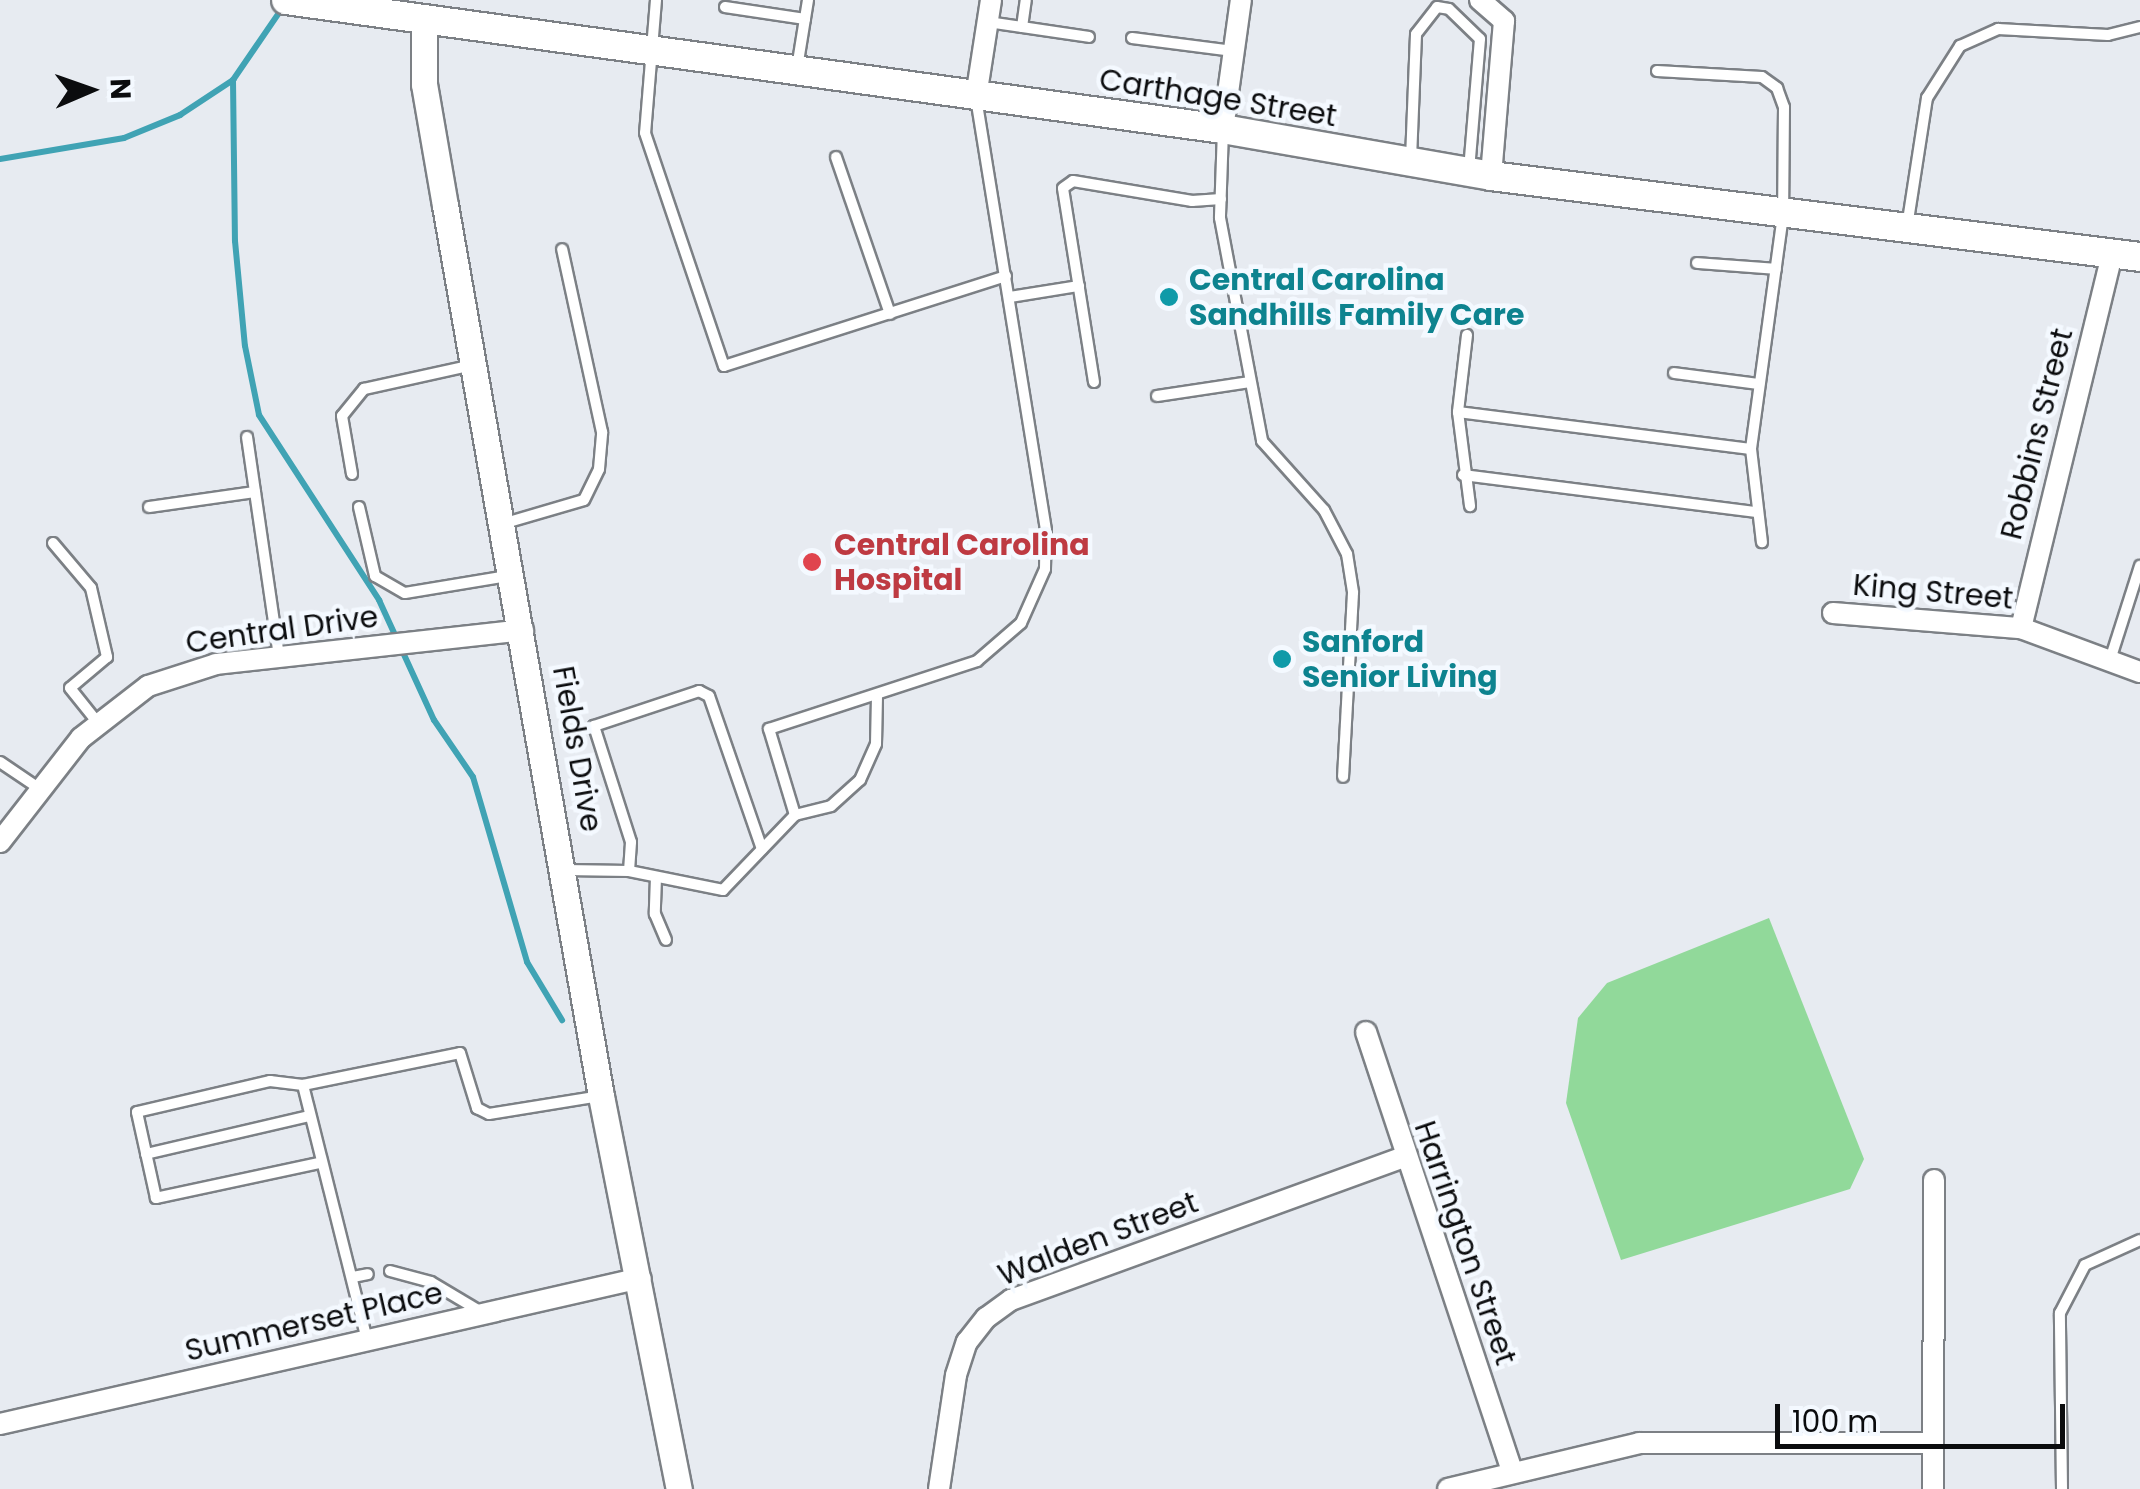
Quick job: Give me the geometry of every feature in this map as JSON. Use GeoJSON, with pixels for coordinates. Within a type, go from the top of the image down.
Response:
{"type":"FeatureCollection","features":[{"type":"Feature","properties":{"kind":"main road","name":"Carthage Street"},"geometry":{"type":"LineString","coordinates":[[286,0],[424,9],[648,53],[1223,130],[1480,174],[2126,256]]}},
{"type":"Feature","properties":{"kind":"street"},"geometry":{"type":"LineString","coordinates":[[976,97],[992,0]]}},
{"type":"Feature","properties":{"kind":"street"},"geometry":{"type":"LineString","coordinates":[[1223,130],[1241,0]]}},
{"type":"Feature","properties":{"kind":"street"},"geometry":{"type":"LineString","coordinates":[[1480,0],[1504,21],[1480,174]]}},
{"type":"Feature","properties":{"kind":"street","name":"Fields Drive"},"geometry":{"type":"LineString","coordinates":[[424,9],[424,84],[602,1096],[679,1489]]}},
{"type":"Feature","properties":{"kind":"street","name":"Robbins Street"},"geometry":{"type":"LineString","coordinates":[[2021,628],[2126,256]]}},
{"type":"Feature","properties":{"kind":"street","name":"King Street"},"geometry":{"type":"LineString","coordinates":[[1833,613],[2021,628],[2140,672]]}},
{"type":"Feature","properties":{"kind":"street","name":"Central Drive"},"geometry":{"type":"LineString","coordinates":[[0,842],[98,723],[148,686],[180,674],[279,657],[523,630]]}},
{"type":"Feature","properties":{"kind":"street","name":"Harrington Street"},"geometry":{"type":"LineString","coordinates":[[1366,1032],[1404,1158],[1512,1472]]}},
{"type":"Feature","properties":{"kind":"street","name":"Walden Street"},"geometry":{"type":"LineString","coordinates":[[939,1489],[956,1375],[967,1342],[986,1318],[1011,1300],[1404,1158]]}},
{"type":"Feature","properties":{"kind":"street"},"geometry":{"type":"LineString","coordinates":[[1934,1180],[1934,1489]]}},
{"type":"Feature","properties":{"kind":"street","name":"Summerset Place"},"geometry":{"type":"LineString","coordinates":[[0,1424],[640,1278]]}},
{"type":"Feature","properties":{"kind":"street"},"geometry":{"type":"LineString","coordinates":[[1448,1489],[1639,1444],[1933,1443]]}},
{"type":"Feature","properties":{"kind":"lane"},"geometry":{"type":"LineString","coordinates":[[656,0],[648,53],[645,133],[724,366],[1006,276]]}},
{"type":"Feature","properties":{"kind":"lane"},"geometry":{"type":"LineString","coordinates":[[796,73],[808,0]]}},
{"type":"Feature","properties":{"kind":"lane"},"geometry":{"type":"LineString","coordinates":[[1022,27],[1026,0]]}},
{"type":"Feature","properties":{"kind":"lane"},"geometry":{"type":"LineString","coordinates":[[725,7],[805,19]]}},
{"type":"Feature","properties":{"kind":"lane"},"geometry":{"type":"LineString","coordinates":[[1412,162],[1416,34],[1437,7],[1448,8],[1480,39],[1480,174]]}},
{"type":"Feature","properties":{"kind":"lane"},"geometry":{"type":"LineString","coordinates":[[988,22],[1088,37]]}},
{"type":"Feature","properties":{"kind":"lane"},"geometry":{"type":"LineString","coordinates":[[1907,229],[1927,98],[1960,46],[1998,29],[2108,35],[2140,28]]}},
{"type":"Feature","properties":{"kind":"lane"},"geometry":{"type":"LineString","coordinates":[[1132,38],[1234,51]]}},
{"type":"Feature","properties":{"kind":"lane"},"geometry":{"type":"LineString","coordinates":[[1658,71],[1762,77],[1777,88],[1784,107],[1784,215],[1751,449],[1762,542]]}},
{"type":"Feature","properties":{"kind":"lane"},"geometry":{"type":"LineString","coordinates":[[795,815],[769,729],[876,696],[994,650],[1022,623],[1040,588],[1046,530],[976,97]]}},
{"type":"Feature","properties":{"kind":"lane"},"geometry":{"type":"LineString","coordinates":[[1223,130],[1221,198],[1262,441],[1324,510],[1347,554],[1353,593],[1343,778]]}},
{"type":"Feature","properties":{"kind":"lane"},"geometry":{"type":"LineString","coordinates":[[836,158],[890,314]]}},
{"type":"Feature","properties":{"kind":"lane"},"geometry":{"type":"LineString","coordinates":[[1094,382],[1063,188],[1073,181],[1192,201],[1221,198]]}},
{"type":"Feature","properties":{"kind":"lane"},"geometry":{"type":"LineString","coordinates":[[502,524],[584,500],[600,469],[602,432],[562,250]]}},
{"type":"Feature","properties":{"kind":"lane"},"geometry":{"type":"LineString","coordinates":[[1697,263],[1776,269]]}},
{"type":"Feature","properties":{"kind":"lane"},"geometry":{"type":"LineString","coordinates":[[1010,297],[1079,286]]}},
{"type":"Feature","properties":{"kind":"lane"},"geometry":{"type":"LineString","coordinates":[[1467,335],[1458,412],[1463,475],[1470,506]]}},
{"type":"Feature","properties":{"kind":"lane"},"geometry":{"type":"LineString","coordinates":[[352,474],[342,416],[364,388],[474,364]]}},
{"type":"Feature","properties":{"kind":"lane"},"geometry":{"type":"LineString","coordinates":[[1674,372],[1759,384]]}},
{"type":"Feature","properties":{"kind":"lane"},"geometry":{"type":"LineString","coordinates":[[1157,396],[1250,382]]}},
{"type":"Feature","properties":{"kind":"lane"},"geometry":{"type":"LineString","coordinates":[[1458,412],[1751,449]]}},
{"type":"Feature","properties":{"kind":"lane"},"geometry":{"type":"LineString","coordinates":[[248,438],[279,657]]}},
{"type":"Feature","properties":{"kind":"lane"},"geometry":{"type":"LineString","coordinates":[[1463,475],[1756,512]]}},
{"type":"Feature","properties":{"kind":"lane"},"geometry":{"type":"LineString","coordinates":[[149,507],[256,492]]}},
{"type":"Feature","properties":{"kind":"lane"},"geometry":{"type":"LineString","coordinates":[[359,507],[375,576],[406,593],[512,575]]}},
{"type":"Feature","properties":{"kind":"lane"},"geometry":{"type":"LineString","coordinates":[[53,543],[92,588],[107,657],[70,688],[98,723]]}},
{"type":"Feature","properties":{"kind":"lane"},"geometry":{"type":"LineString","coordinates":[[2110,661],[2140,566]]}},
{"type":"Feature","properties":{"kind":"lane"},"geometry":{"type":"LineString","coordinates":[[629,870],[627,830],[594,726],[699,692],[709,696],[762,849]]}},
{"type":"Feature","properties":{"kind":"lane"},"geometry":{"type":"LineString","coordinates":[[565,870],[629,870],[723,890],[795,815],[832,806],[860,780],[876,744],[876,696]]}},
{"type":"Feature","properties":{"kind":"lane"},"geometry":{"type":"LineString","coordinates":[[0,762],[40,789]]}},
{"type":"Feature","properties":{"kind":"lane"},"geometry":{"type":"LineString","coordinates":[[656,877],[655,914],[666,940]]}},
{"type":"Feature","properties":{"kind":"lane"},"geometry":{"type":"LineString","coordinates":[[319,1163],[156,1198],[137,1112],[270,1081],[303,1085],[460,1053],[476,1108],[489,1114],[602,1096]]}},
{"type":"Feature","properties":{"kind":"lane"},"geometry":{"type":"LineString","coordinates":[[303,1085],[319,1163],[330,1177],[368,1341]]}},
{"type":"Feature","properties":{"kind":"lane"},"geometry":{"type":"LineString","coordinates":[[146,1154],[310,1116]]}},
{"type":"Feature","properties":{"kind":"lane"},"geometry":{"type":"LineString","coordinates":[[2062,1489],[2060,1312],[2084,1266],[2140,1240]]}},
{"type":"Feature","properties":{"kind":"lane"},"geometry":{"type":"LineString","coordinates":[[390,1271],[432,1282],[484,1314]]}},
{"type":"Feature","properties":{"kind":"lane"},"geometry":{"type":"LineString","coordinates":[[353,1278],[368,1274]]}},
{"type":"Feature","properties":{"kind":"green space"},"geometry":{"type":"Polygon","coordinates":[[[1769,918],[1864,1159],[1850,1189],[1621,1260],[1566,1103],[1578,1018],[1607,983],[1769,918]]]}},
{"type":"Feature","properties":{"kind":"waterway"},"geometry":{"type":"LineString","coordinates":[[0,159],[124,138],[180,115],[233,80],[283,7]]}},
{"type":"Feature","properties":{"kind":"waterway"},"geometry":{"type":"LineString","coordinates":[[233,80],[235,241],[245,346],[259,415],[379,600],[434,720],[473,777],[527,962],[562,1020]]}},
{"type":"Feature","properties":{"kind":"place","name":"Central Carolina Sandhills Family Care"},"geometry":{"type":"Point","coordinates":[1169,297]}},
{"type":"Feature","properties":{"kind":"place","name":"Central Carolina Hospital"},"geometry":{"type":"Point","coordinates":[812,562]}},
{"type":"Feature","properties":{"kind":"place","name":"Sanford Senior Living"},"geometry":{"type":"Point","coordinates":[1282,659]}}]}
